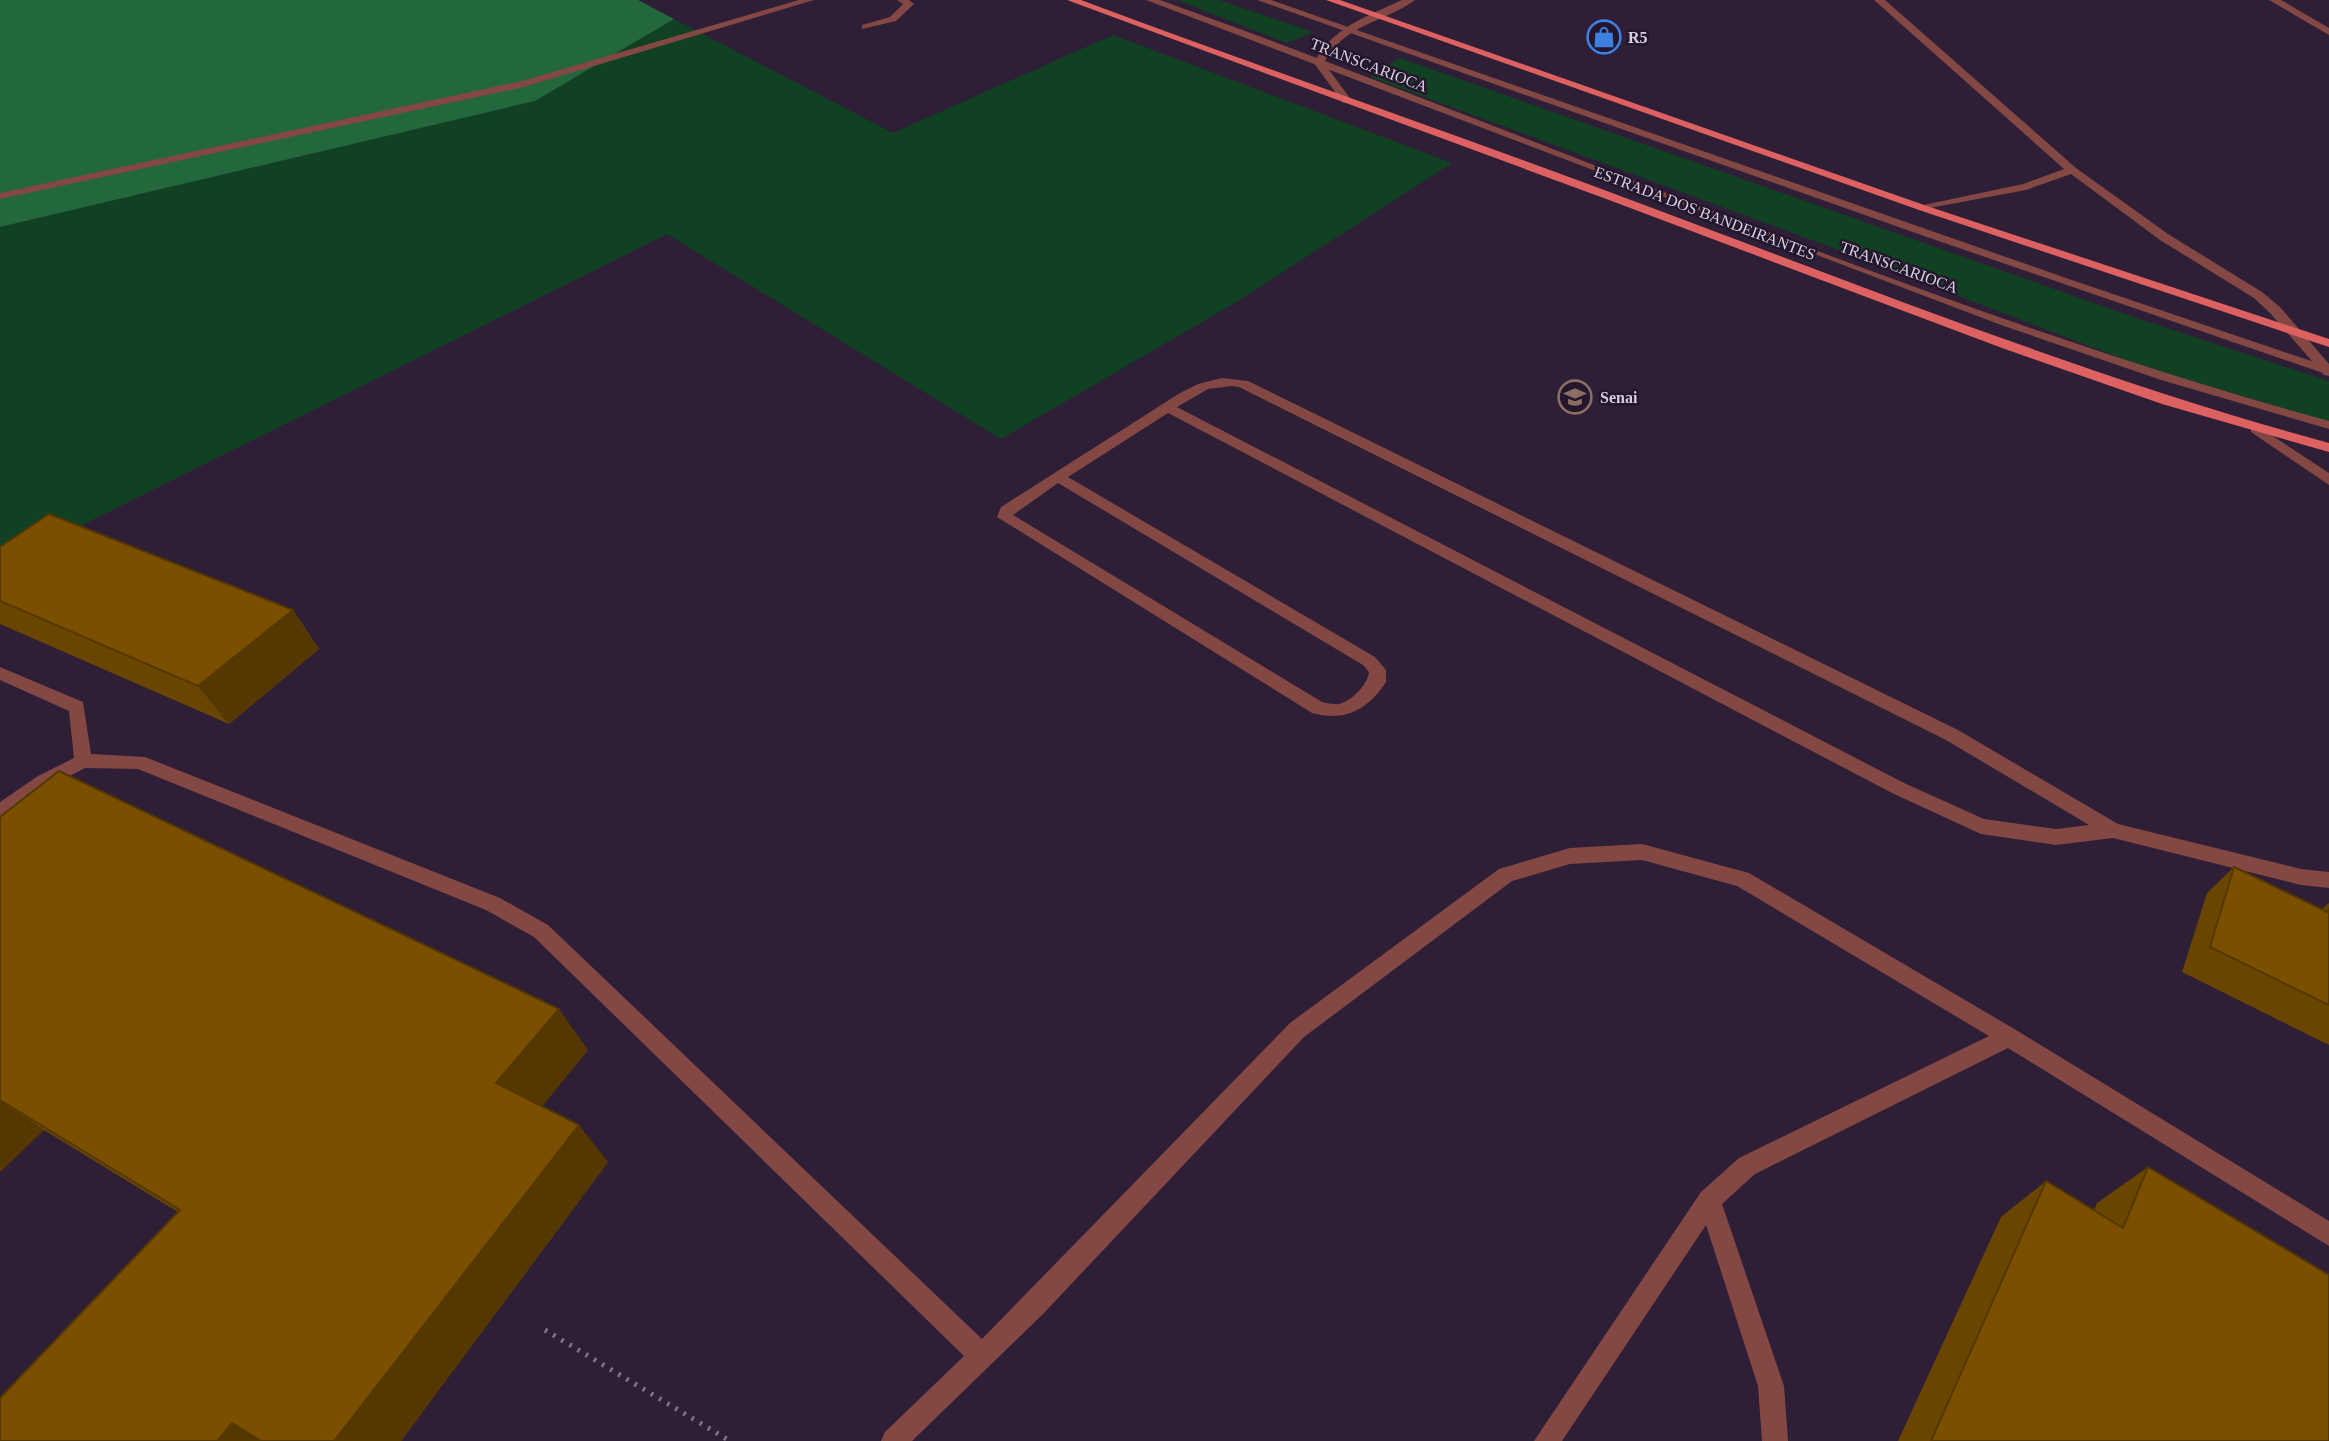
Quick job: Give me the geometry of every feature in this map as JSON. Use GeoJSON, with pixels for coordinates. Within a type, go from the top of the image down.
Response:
{"type":"FeatureCollection","features":[{"type":"Feature","properties":{"kind":"main road","name":"ESTRADA DOS BANDEIRANTES"},"geometry":{"type":"LineString","coordinates":[[1072,0],[1483,148],[2112,382],[2256,429],[2329,449]]}},
{"type":"Feature","properties":{"kind":"main road"},"geometry":{"type":"LineString","coordinates":[[1331,0],[1923,208],[2329,343]]}},
{"type":"Feature","properties":{"kind":"street"},"geometry":{"type":"LineString","coordinates":[[0,196],[524,84],[808,0]]}},
{"type":"Feature","properties":{"kind":"street"},"geometry":{"type":"LineString","coordinates":[[865,27],[893,19],[909,4],[902,0]]}},
{"type":"Feature","properties":{"kind":"street","name":"TRANSCARIOCA"},"geometry":{"type":"LineString","coordinates":[[1151,0],[1828,258],[2066,345],[2234,399],[2329,425]]}},
{"type":"Feature","properties":{"kind":"street","name":"TRANSCARIOCA"},"geometry":{"type":"LineString","coordinates":[[1262,0],[2112,299],[2329,372]]}},
{"type":"Feature","properties":{"kind":"street"},"geometry":{"type":"LineString","coordinates":[[1347,101],[1319,63],[1328,46],[1349,30],[1410,0]]}},
{"type":"Feature","properties":{"kind":"street"},"geometry":{"type":"LineString","coordinates":[[1879,0],[2071,170],[2164,237],[2258,295],[2276,310],[2292,332],[2329,372]]}},
{"type":"Feature","properties":{"kind":"street"},"geometry":{"type":"LineString","coordinates":[[2274,0],[2329,32]]}},
{"type":"Feature","properties":{"kind":"street"},"geometry":{"type":"LineString","coordinates":[[1923,208],[2026,187],[2071,170]]}},
{"type":"Feature","properties":{"kind":"street"},"geometry":{"type":"LineString","coordinates":[[1058,477],[1369,660],[1378,670],[1377,682],[1360,699],[1341,710],[1318,708],[1005,517],[1006,510],[1199,387],[1228,380],[1243,384],[1952,734],[2113,830],[2301,877],[2329,880]]}},
{"type":"Feature","properties":{"kind":"street"},"geometry":{"type":"LineString","coordinates":[[1167,407],[1898,788],[1981,826],[2056,837],[2113,830]]}},
{"type":"Feature","properties":{"kind":"street"},"geometry":{"type":"LineString","coordinates":[[2256,429],[2329,480]]}},
{"type":"Feature","properties":{"kind":"street"},"geometry":{"type":"LineString","coordinates":[[0,673],[77,708],[83,761]]}},
{"type":"Feature","properties":{"kind":"street"},"geometry":{"type":"LineString","coordinates":[[0,812],[44,781],[83,761],[139,762],[493,904],[541,931],[981,1355]]}},
{"type":"Feature","properties":{"kind":"street"},"geometry":{"type":"LineString","coordinates":[[894,1441],[1035,1304],[1297,1030],[1506,875],[1570,856],[1642,852],[1742,879],[2009,1037],[2329,1234]]}},
{"type":"Feature","properties":{"kind":"street"},"geometry":{"type":"LineString","coordinates":[[1547,1441],[1709,1200],[1747,1166],[2009,1037]]}},
{"type":"Feature","properties":{"kind":"street"},"geometry":{"type":"LineString","coordinates":[[1709,1200],[1771,1386],[1775,1441]]}},
{"type":"Feature","properties":{"kind":"path"},"geometry":{"type":"LineString","coordinates":[[545,1330],[730,1441]]}},
{"type":"Feature","properties":{"kind":"green space"},"geometry":{"type":"Polygon","coordinates":[[[0,0],[638,0],[674,19],[535,101],[0,227],[0,0]]]}},
{"type":"Feature","properties":{"kind":"green space"},"geometry":{"type":"Polygon","coordinates":[[[1177,0],[1219,0],[1313,32],[1287,43],[1177,0]]]}},
{"type":"Feature","properties":{"kind":"green space"},"geometry":{"type":"Polygon","coordinates":[[[674,19],[893,133],[1113,35],[1452,163],[1238,301],[1001,439],[667,234],[0,566],[0,227],[535,101],[674,19]]]}},
{"type":"Feature","properties":{"kind":"green space"},"geometry":{"type":"Polygon","coordinates":[[[1400,58],[2142,320],[2329,381],[2329,422],[2139,365],[1820,243],[1370,77],[1400,58]]]}},
{"type":"Feature","properties":{"kind":"building"},"geometry":{"type":"Polygon","coordinates":[[[49,514],[293,610],[198,686],[0,601],[0,547],[49,514]]]}},
{"type":"Feature","properties":{"kind":"building"},"geometry":{"type":"Polygon","coordinates":[[[59,771],[559,1009],[496,1083],[579,1125],[334,1441],[261,1441],[232,1423],[217,1441],[0,1441],[0,1398],[180,1210],[0,1100],[0,817],[59,771]]]}},
{"type":"Feature","properties":{"kind":"building"},"geometry":{"type":"Polygon","coordinates":[[[2234,867],[2327,912],[2329,909],[2329,1005],[2210,947],[2234,867]]]}},
{"type":"Feature","properties":{"kind":"building"},"geometry":{"type":"Polygon","coordinates":[[[2148,1167],[2329,1275],[2329,1441],[1931,1441],[2046,1181],[2123,1228],[2148,1167]]]}},
{"type":"Feature","properties":{"kind":"place","name":"R5"},"geometry":{"type":"Point","coordinates":[1604,37]}},
{"type":"Feature","properties":{"kind":"place","name":"Senai"},"geometry":{"type":"Point","coordinates":[1575,397]}}]}
